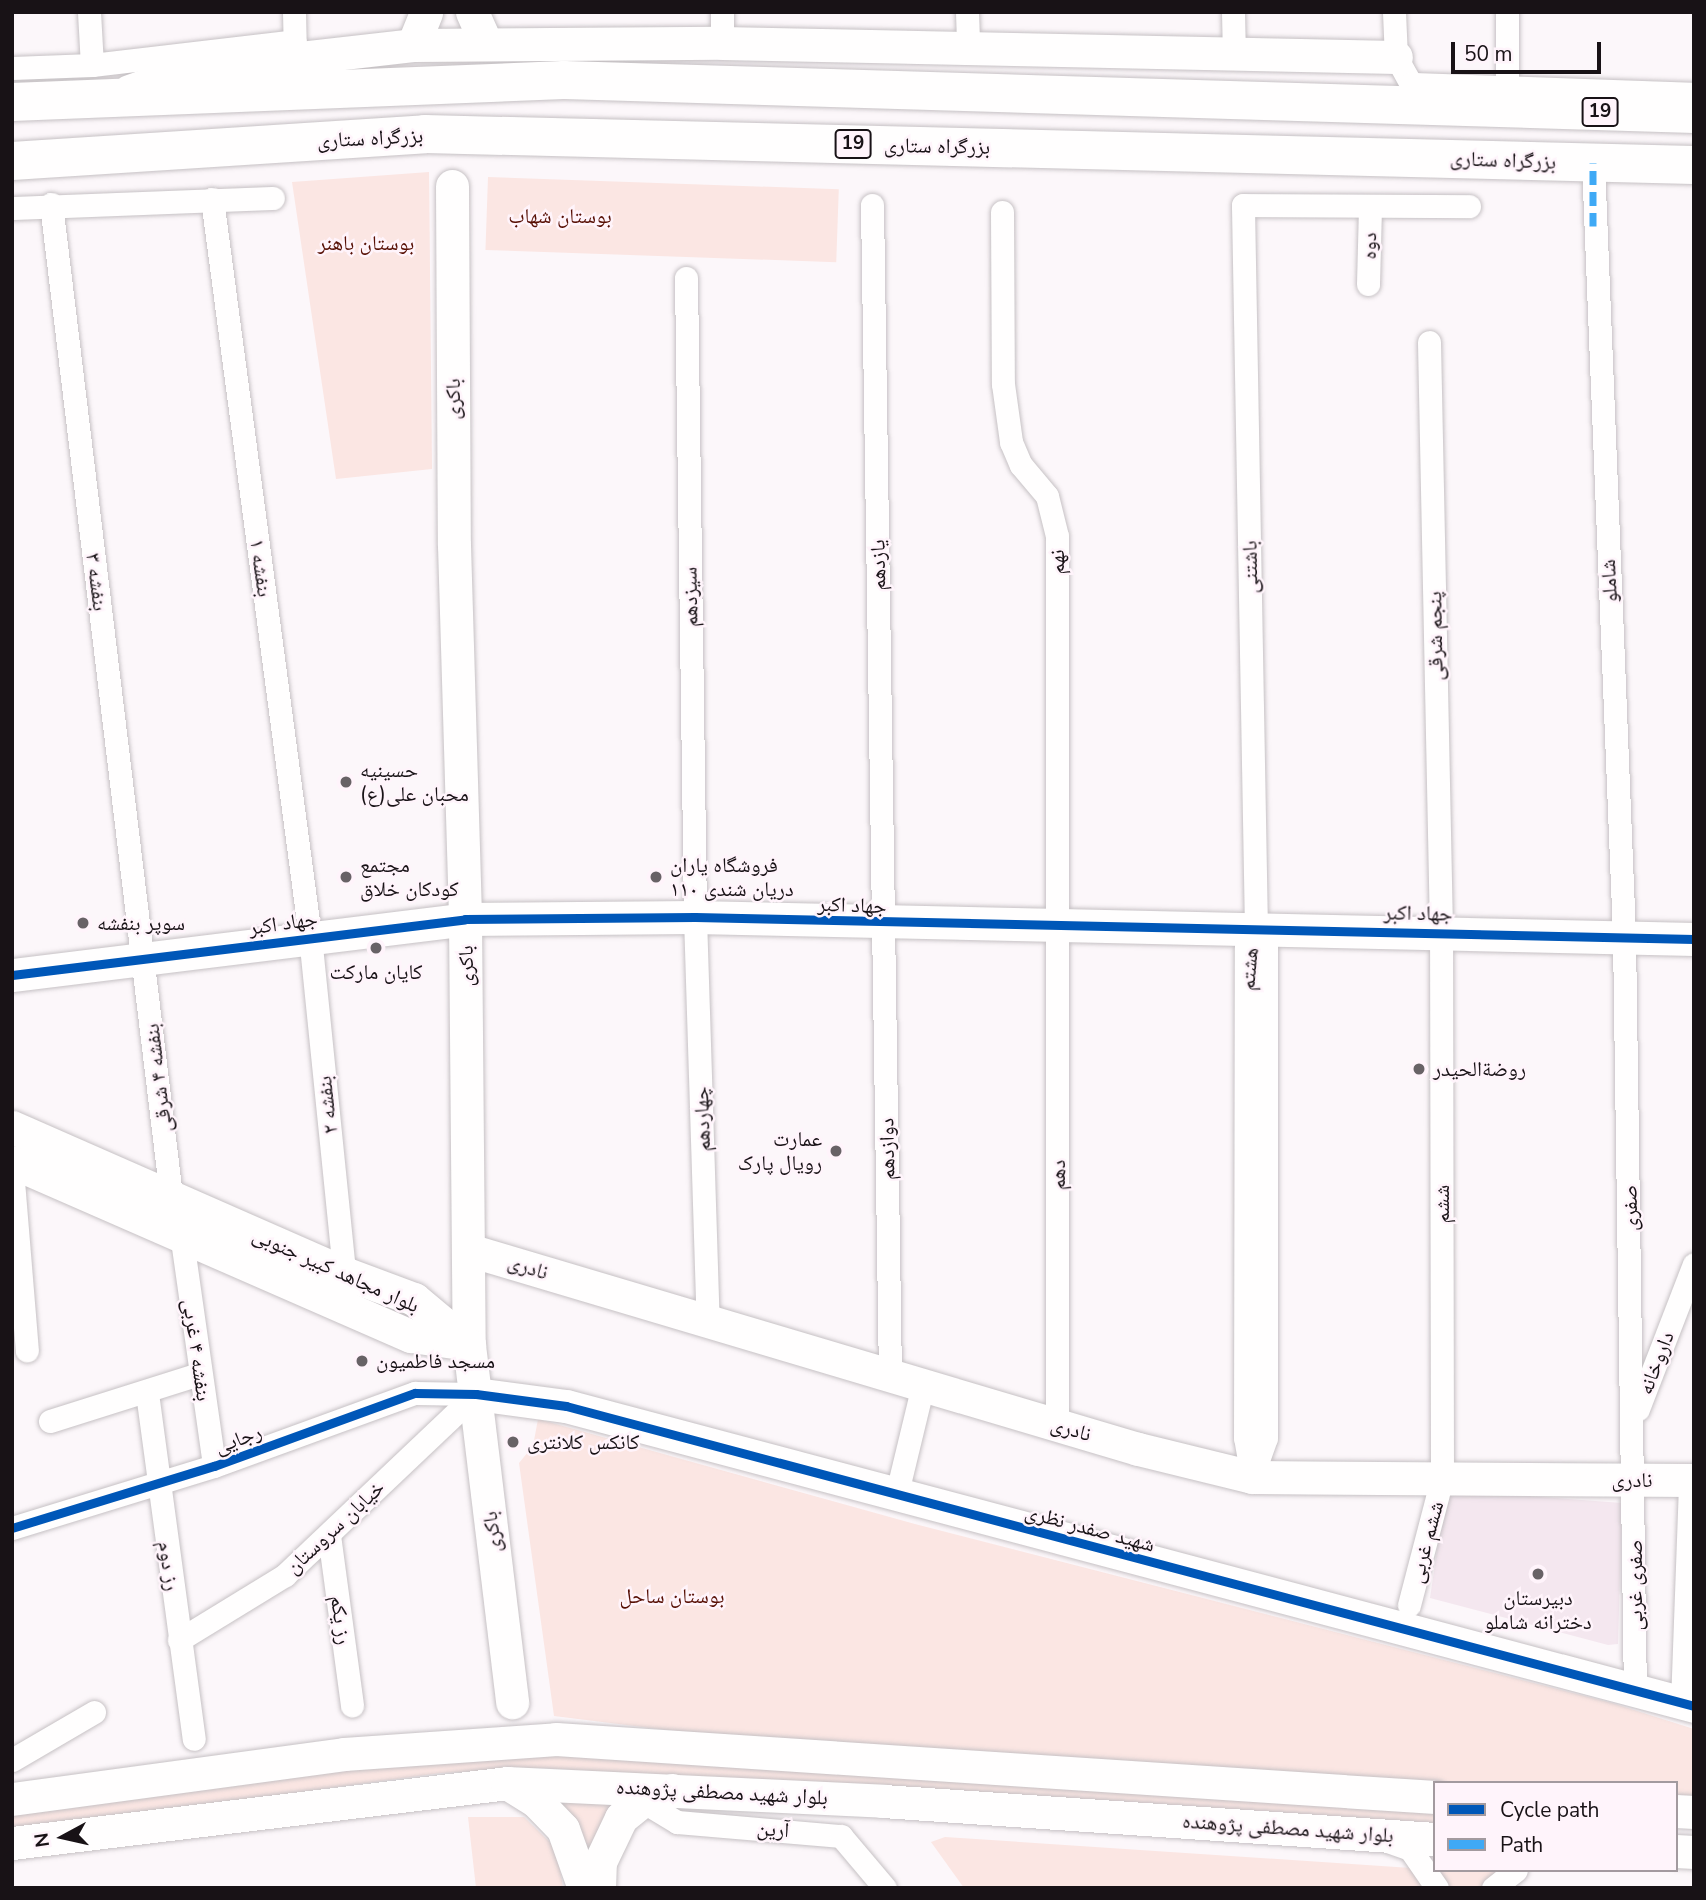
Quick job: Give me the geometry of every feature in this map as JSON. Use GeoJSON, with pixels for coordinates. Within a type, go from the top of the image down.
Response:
{"type":"FeatureCollection","features":[{"type":"Feature","properties":{"kind":"highway","name":"19"},"geometry":{"type":"LineString","coordinates":[[12,102],[101,81],[564,80],[971,96],[1694,114]]}},
{"type":"Feature","properties":{"kind":"highway","name":"بزرگراه ستاری"},"geometry":{"type":"LineString","coordinates":[[12,161],[425,134],[1694,165]]}},
{"type":"Feature","properties":{"kind":"street"},"geometry":{"type":"LineString","coordinates":[[89,12],[101,81]]}},
{"type":"Feature","properties":{"kind":"street"},"geometry":{"type":"LineString","coordinates":[[294,12],[295,51]]}},
{"type":"Feature","properties":{"kind":"street"},"geometry":{"type":"LineString","coordinates":[[413,45],[426,12]]}},
{"type":"Feature","properties":{"kind":"street"},"geometry":{"type":"LineString","coordinates":[[472,12],[486,43]]}},
{"type":"Feature","properties":{"kind":"street"},"geometry":{"type":"LineString","coordinates":[[967,12],[968,49]]}},
{"type":"Feature","properties":{"kind":"street"},"geometry":{"type":"LineString","coordinates":[[1233,12],[1234,55]]}},
{"type":"Feature","properties":{"kind":"street"},"geometry":{"type":"LineString","coordinates":[[1394,12],[1396,57],[1411,84],[1694,94]]}},
{"type":"Feature","properties":{"kind":"street"},"geometry":{"type":"LineString","coordinates":[[1507,12],[1507,87]]}},
{"type":"Feature","properties":{"kind":"street"},"geometry":{"type":"LineString","coordinates":[[12,68],[101,81],[186,71],[295,51],[486,43],[722,28],[968,49],[1396,57]]}},
{"type":"Feature","properties":{"kind":"street","name":"شاملو"},"geometry":{"type":"LineString","coordinates":[[1593,163],[1593,226],[1624,936]]}},
{"type":"Feature","properties":{"kind":"street","name":"باکری"},"geometry":{"type":"LineString","coordinates":[[452,186],[454,545],[465,919],[469,1345],[512,1702]]}},
{"type":"Feature","properties":{"kind":"street"},"geometry":{"type":"LineString","coordinates":[[12,208],[51,204],[273,198]]}},
{"type":"Feature","properties":{"kind":"street","name":"بنفشه ۱"},"geometry":{"type":"LineString","coordinates":[[212,200],[310,936]]}},
{"type":"Feature","properties":{"kind":"street","name":"بنفشه ۳"},"geometry":{"type":"LineString","coordinates":[[51,204],[144,960]]}},
{"type":"Feature","properties":{"kind":"street","name":"یازدهم"},"geometry":{"type":"LineString","coordinates":[[872,205],[884,924]]}},
{"type":"Feature","properties":{"kind":"street","name":"باشتنی"},"geometry":{"type":"LineString","coordinates":[[1256,930],[1243,205],[1370,209]]}},
{"type":"Feature","properties":{"kind":"street"},"geometry":{"type":"LineString","coordinates":[[1370,209],[1469,206]]}},
{"type":"Feature","properties":{"kind":"street","name":"دوه"},"geometry":{"type":"LineString","coordinates":[[1368,284],[1370,209]]}},
{"type":"Feature","properties":{"kind":"street","name":"نهم"},"geometry":{"type":"LineString","coordinates":[[1002,212],[1003,384],[1011,442],[1021,464],[1047,496],[1057,536],[1059,926]]}},
{"type":"Feature","properties":{"kind":"street","name":"سیزدهم"},"geometry":{"type":"LineString","coordinates":[[686,278],[695,917]]}},
{"type":"Feature","properties":{"kind":"street","name":"پنجم شرقی"},"geometry":{"type":"LineString","coordinates":[[1429,342],[1441,930]]}},
{"type":"Feature","properties":{"kind":"street","name":"جهاد اکبر"},"geometry":{"type":"LineString","coordinates":[[12,975],[144,960],[310,936],[465,919],[695,917],[884,924],[1441,930],[1694,939]]}},
{"type":"Feature","properties":{"kind":"street","name":"چهاردهم"},"geometry":{"type":"LineString","coordinates":[[695,917],[708,1321]]}},
{"type":"Feature","properties":{"kind":"street","name":"دوازدهم"},"geometry":{"type":"LineString","coordinates":[[884,924],[890,1375]]}},
{"type":"Feature","properties":{"kind":"street","name":"دهم"},"geometry":{"type":"LineString","coordinates":[[1057,1425],[1059,926]]}},
{"type":"Feature","properties":{"kind":"street","name":"هشتم"},"geometry":{"type":"LineString","coordinates":[[1252,1477],[1245,1438],[1246,961],[1247,948],[1256,930]]}},
{"type":"Feature","properties":{"kind":"street","name":"ششم"},"geometry":{"type":"LineString","coordinates":[[1441,930],[1442,1478]]}},
{"type":"Feature","properties":{"kind":"street","name":"بنفشه ۲"},"geometry":{"type":"LineString","coordinates":[[310,936],[344,1273]]}},
{"type":"Feature","properties":{"kind":"street","name":"صفری"},"geometry":{"type":"LineString","coordinates":[[1624,936],[1635,1480]]}},
{"type":"Feature","properties":{"kind":"street","name":"بنفشه ۴ شرقی"},"geometry":{"type":"LineString","coordinates":[[144,960],[172,1196]]}},
{"type":"Feature","properties":{"kind":"street","name":"بلوار مجاهد کبیر جنوبی"},"geometry":{"type":"LineString","coordinates":[[12,1127],[344,1273],[414,1299],[469,1345]]}},
{"type":"Feature","properties":{"kind":"street","name":"بلوار مجاهد کبیر جنوبی"},"geometry":{"type":"LineString","coordinates":[[12,1162],[181,1233],[411,1336],[469,1345]]}},
{"type":"Feature","properties":{"kind":"street"},"geometry":{"type":"LineString","coordinates":[[12,1169],[27,1350]]}},
{"type":"Feature","properties":{"kind":"street","name":"بنفشه ۴ غربی"},"geometry":{"type":"LineString","coordinates":[[181,1233],[199,1374],[215,1466]]}},
{"type":"Feature","properties":{"kind":"street","name":"نادری"},"geometry":{"type":"LineString","coordinates":[[469,1250],[1057,1425],[1252,1477],[1692,1480]]}},
{"type":"Feature","properties":{"kind":"street","name":"داروخانه"},"geometry":{"type":"LineString","coordinates":[[1634,1422],[1694,1264]]}},
{"type":"Feature","properties":{"kind":"street"},"geometry":{"type":"LineString","coordinates":[[50,1421],[147,1393],[199,1374]]}},
{"type":"Feature","properties":{"kind":"street"},"geometry":{"type":"LineString","coordinates":[[900,1480],[923,1385]]}},
{"type":"Feature","properties":{"kind":"street","name":"رز دوم"},"geometry":{"type":"LineString","coordinates":[[147,1393],[157,1483],[194,1739]]}},
{"type":"Feature","properties":{"kind":"street","name":"رجایی"},"geometry":{"type":"LineString","coordinates":[[12,1528],[215,1466],[415,1393],[476,1394]]}},
{"type":"Feature","properties":{"kind":"street","name":"خیابان سروستان"},"geometry":{"type":"LineString","coordinates":[[179,1640],[285,1575],[476,1394]]}},
{"type":"Feature","properties":{"kind":"street","name":"شهید صفدر نظری"},"geometry":{"type":"LineString","coordinates":[[476,1394],[566,1406],[1688,1705]]}},
{"type":"Feature","properties":{"kind":"street","name":"ششم غربی"},"geometry":{"type":"LineString","coordinates":[[1409,1605],[1442,1478]]}},
{"type":"Feature","properties":{"kind":"street","name":"صفری غربی"},"geometry":{"type":"LineString","coordinates":[[1635,1480],[1635,1690]]}},
{"type":"Feature","properties":{"kind":"street"},"geometry":{"type":"LineString","coordinates":[[1688,1705],[1692,1480]]}},
{"type":"Feature","properties":{"kind":"street","name":"رز یکم"},"geometry":{"type":"LineString","coordinates":[[329,1535],[352,1705]]}},
{"type":"Feature","properties":{"kind":"street"},"geometry":{"type":"LineString","coordinates":[[12,1760],[94,1712]]}},
{"type":"Feature","properties":{"kind":"street","name":"بلوار شهید مصطفی پژوهنده"},"geometry":{"type":"LineString","coordinates":[[12,1799],[344,1754],[556,1739],[1433,1797]]}},
{"type":"Feature","properties":{"kind":"street"},"geometry":{"type":"LineString","coordinates":[[507,1783],[537,1802],[563,1829],[584,1888]]}},
{"type":"Feature","properties":{"kind":"street","name":"بلوار شهید مصطفی پژوهنده"},"geometry":{"type":"LineString","coordinates":[[12,1843],[507,1783],[673,1790],[1433,1839]]}},
{"type":"Feature","properties":{"kind":"street"},"geometry":{"type":"LineString","coordinates":[[599,1888],[608,1839],[621,1818],[642,1801],[673,1790]]}},
{"type":"Feature","properties":{"kind":"street","name":"آرین"},"geometry":{"type":"LineString","coordinates":[[642,1801],[677,1822],[841,1836],[885,1888]]}},
{"type":"Feature","properties":{"kind":"street"},"geometry":{"type":"LineString","coordinates":[[1363,1833],[1410,1849],[1437,1888]]}},
{"type":"Feature","properties":{"kind":"street"},"geometry":{"type":"LineString","coordinates":[[1493,1888],[1513,1872]]}},
{"type":"Feature","properties":{"kind":"shaded area"},"geometry":{"type":"Polygon","coordinates":[[[1446,1490],[1622,1503],[1618,1644],[1608,1645],[1430,1598],[1446,1490]]]}},
{"type":"Feature","properties":{"kind":"green space","name":"بوستان باهنر"},"geometry":{"type":"Polygon","coordinates":[[[429,172],[432,469],[336,479],[292,182],[429,172]]]}},
{"type":"Feature","properties":{"kind":"green space","name":"بوستان شهاب"},"geometry":{"type":"Polygon","coordinates":[[[488,177],[839,189],[836,262],[485,250],[488,177]]]}},
{"type":"Feature","properties":{"kind":"green space","name":"بوستان ساحل"},"geometry":{"type":"Polygon","coordinates":[[[538,1419],[915,1524],[1612,1703],[1694,1729],[1694,1803],[1678,1801],[1678,1781],[1433,1783],[755,1741],[554,1716],[519,1463],[533,1446],[538,1419]]]}},
{"type":"Feature","properties":{"kind":"green space"},"geometry":{"type":"Polygon","coordinates":[[[539,1750],[1433,1807],[1433,1824],[541,1768],[441,1773],[12,1831],[12,1813],[291,1774],[539,1750]]]}},
{"type":"Feature","properties":{"kind":"green space"},"geometry":{"type":"Polygon","coordinates":[[[535,1795],[637,1800],[593,1864],[535,1795]]]}},
{"type":"Feature","properties":{"kind":"green space"},"geometry":{"type":"Polygon","coordinates":[[[468,1817],[524,1817],[557,1849],[563,1888],[476,1888],[468,1817]]]}},
{"type":"Feature","properties":{"kind":"green space"},"geometry":{"type":"Polygon","coordinates":[[[945,1837],[1411,1868],[1428,1888],[964,1888],[931,1842],[945,1837]]]}},
{"type":"Feature","properties":{"kind":"green space"},"geometry":{"type":"Polygon","coordinates":[[[1439,1872],[1506,1872],[1487,1888],[1446,1888],[1439,1872]]]}},
{"type":"Feature","properties":{"kind":"marked path"},"geometry":{"type":"LineString","coordinates":[[1593,163],[1593,226]]}},
{"type":"Feature","properties":{"kind":"cycle path"},"geometry":{"type":"LineString","coordinates":[[12,975],[465,919],[695,917],[1694,939]]}},
{"type":"Feature","properties":{"kind":"cycle path"},"geometry":{"type":"LineString","coordinates":[[12,1528],[214,1466],[415,1393],[476,1394],[566,1406],[1694,1706]]}},
{"type":"Feature","properties":{"kind":"place","name":"حسینیه محبان علی(ع)"},"geometry":{"type":"Point","coordinates":[346,782]}},
{"type":"Feature","properties":{"kind":"place","name":"مجتمع کودکان خلاق"},"geometry":{"type":"Point","coordinates":[346,877]}},
{"type":"Feature","properties":{"kind":"place","name":"فروشگاه یاران دریان شندی ۱۱۰"},"geometry":{"type":"Point","coordinates":[656,877]}},
{"type":"Feature","properties":{"kind":"place","name":"سوپر بنفشه"},"geometry":{"type":"Point","coordinates":[83,923]}},
{"type":"Feature","properties":{"kind":"place","name":"کایان مارکت"},"geometry":{"type":"Point","coordinates":[376,948]}},
{"type":"Feature","properties":{"kind":"place","name":"روضةالحیدر"},"geometry":{"type":"Point","coordinates":[1419,1069]}},
{"type":"Feature","properties":{"kind":"place","name":"عمارت رویال پارک"},"geometry":{"type":"Point","coordinates":[836,1151]}},
{"type":"Feature","properties":{"kind":"place","name":"مسجد فاطمیون"},"geometry":{"type":"Point","coordinates":[362,1361]}},
{"type":"Feature","properties":{"kind":"place","name":"کانکس کلانتری"},"geometry":{"type":"Point","coordinates":[513,1442]}},
{"type":"Feature","properties":{"kind":"place","name":"دبیرستان دخترانه شاملو"},"geometry":{"type":"Point","coordinates":[1538,1574]}}]}
